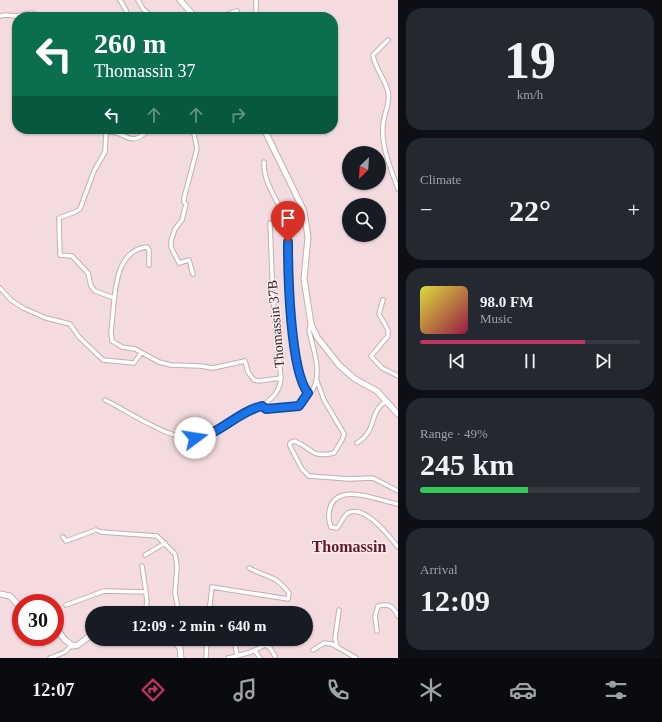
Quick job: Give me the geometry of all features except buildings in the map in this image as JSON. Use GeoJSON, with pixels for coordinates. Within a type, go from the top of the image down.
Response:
{"type":"FeatureCollection","features":[{"type":"Feature","properties":{"kind":"main road"},"geometry":{"type":"LineString","coordinates":[[180,0],[191,12]]}},
{"type":"Feature","properties":{"kind":"main road"},"geometry":{"type":"LineString","coordinates":[[266,134],[304,211],[308,238],[304,279],[311,324],[317,337],[339,365],[355,379],[371,386],[398,414]]}},
{"type":"Feature","properties":{"kind":"main road"},"geometry":{"type":"LineString","coordinates":[[0,594],[10,596],[12,598]]}},
{"type":"Feature","properties":{"kind":"main road"},"geometry":{"type":"LineString","coordinates":[[64,637],[71,646],[78,645],[85,640]]}},
{"type":"Feature","properties":{"kind":"main road"},"geometry":{"type":"LineString","coordinates":[[180,646],[181,658]]}},
{"type":"Feature","properties":{"kind":"street"},"geometry":{"type":"LineString","coordinates":[[120,0],[126,12]]}},
{"type":"Feature","properties":{"kind":"street"},"geometry":{"type":"LineString","coordinates":[[138,0],[147,12]]}},
{"type":"Feature","properties":{"kind":"street"},"geometry":{"type":"LineString","coordinates":[[256,0],[256,12]]}},
{"type":"Feature","properties":{"kind":"street"},"geometry":{"type":"LineString","coordinates":[[0,16],[12,16]]}},
{"type":"Feature","properties":{"kind":"street"},"geometry":{"type":"LineString","coordinates":[[388,40],[373,55],[374,63],[388,92],[389,98],[383,125],[383,134],[390,166],[398,189]]}},
{"type":"Feature","properties":{"kind":"street"},"geometry":{"type":"LineString","coordinates":[[105,134],[105,152],[94,171],[80,209],[59,218],[60,256],[72,256],[88,273],[91,286],[95,291],[114,298]]}},
{"type":"Feature","properties":{"kind":"street"},"geometry":{"type":"LineString","coordinates":[[116,134],[136,140],[145,134]]}},
{"type":"Feature","properties":{"kind":"street"},"geometry":{"type":"LineString","coordinates":[[193,274],[189,260],[179,263],[171,247],[171,241],[175,229],[182,220],[186,204],[184,198],[196,148],[194,134]]}},
{"type":"Feature","properties":{"kind":"street"},"geometry":{"type":"LineString","coordinates":[[264,162],[264,173],[287,227],[289,300],[298,366],[303,387],[308,393]]}},
{"type":"Feature","properties":{"kind":"street","name":"Thomassin 37B"},"geometry":{"type":"LineString","coordinates":[[270,223],[273,299],[281,378]]}},
{"type":"Feature","properties":{"kind":"street"},"geometry":{"type":"LineString","coordinates":[[105,400],[169,434],[192,438],[212,434],[250,409],[262,406],[274,397],[280,386],[281,378],[259,381],[254,380],[248,372],[245,361],[213,368],[171,365],[160,362],[135,349],[122,348],[112,341],[111,332],[114,298],[120,266],[133,250],[147,247],[149,250],[148,265]]}},
{"type":"Feature","properties":{"kind":"street"},"geometry":{"type":"LineString","coordinates":[[0,288],[11,300],[23,308],[46,318],[70,324],[79,337],[103,360],[134,363],[141,353]]}},
{"type":"Feature","properties":{"kind":"street"},"geometry":{"type":"LineString","coordinates":[[383,300],[379,314],[388,330],[388,336],[371,356],[382,368],[396,375],[398,370]]}},
{"type":"Feature","properties":{"kind":"street"},"geometry":{"type":"LineString","coordinates":[[311,324],[309,330],[317,367],[317,381],[324,400],[344,434],[334,453],[326,455],[317,455],[300,443],[294,441],[290,443],[290,446],[302,469],[309,476],[349,479],[373,478],[398,491]]}},
{"type":"Feature","properties":{"kind":"street"},"geometry":{"type":"LineString","coordinates":[[262,406],[266,409],[299,406],[308,393],[312,391],[317,381]]}},
{"type":"Feature","properties":{"kind":"street"},"geometry":{"type":"LineString","coordinates":[[357,442],[368,435],[378,408],[386,401]]}},
{"type":"Feature","properties":{"kind":"street"},"geometry":{"type":"LineString","coordinates":[[398,504],[346,494],[336,499],[331,507],[328,518],[334,529],[337,528],[344,516],[349,512],[364,515],[381,526],[398,547]]}},
{"type":"Feature","properties":{"kind":"street"},"geometry":{"type":"LineString","coordinates":[[63,537],[66,541],[96,530],[101,532],[157,536],[175,554],[177,566],[175,593],[178,606]]}},
{"type":"Feature","properties":{"kind":"street"},"geometry":{"type":"LineString","coordinates":[[144,555],[165,544]]}},
{"type":"Feature","properties":{"kind":"street"},"geometry":{"type":"LineString","coordinates":[[142,566],[146,592],[146,606]]}},
{"type":"Feature","properties":{"kind":"street"},"geometry":{"type":"LineString","coordinates":[[210,606],[212,587],[288,599],[289,593],[270,575],[249,568]]}},
{"type":"Feature","properties":{"kind":"street"},"geometry":{"type":"LineString","coordinates":[[66,605],[104,591],[146,592]]}},
{"type":"Feature","properties":{"kind":"street"},"geometry":{"type":"LineString","coordinates":[[377,631],[375,616],[378,606],[386,604],[391,606],[398,616]]}},
{"type":"Feature","properties":{"kind":"street"},"geometry":{"type":"LineString","coordinates":[[338,647],[335,638],[339,610]]}},
{"type":"Feature","properties":{"kind":"street"},"geometry":{"type":"LineString","coordinates":[[313,650],[324,643],[332,644],[356,658]]}},
{"type":"Feature","properties":{"kind":"street"},"geometry":{"type":"LineString","coordinates":[[228,658],[255,651],[265,645],[270,648],[275,656]]}},
{"type":"Feature","properties":{"kind":"street"},"geometry":{"type":"LineString","coordinates":[[50,658],[64,652],[71,646]]}},
{"type":"Feature","properties":{"kind":"street"},"geometry":{"type":"LineString","coordinates":[[206,658],[207,646]]}},
{"type":"Feature","properties":{"kind":"street"},"geometry":{"type":"LineString","coordinates":[[235,646],[237,656]]}},
{"type":"Feature","properties":{"kind":"street"},"geometry":{"type":"LineString","coordinates":[[255,651],[260,658]]}},
{"type":"Feature","properties":{"kind":"district","name":"Thomassin"},"geometry":{"type":"Point","coordinates":[349,546]}},
{"type":"Feature","properties":{"kind":"route"},"geometry":{"type":"LineString","coordinates":[[195,438],[212,434],[226,423],[250,409],[262,406],[266,409],[299,406],[308,393],[303,387],[298,366],[289,300],[288,242]]}}]}
